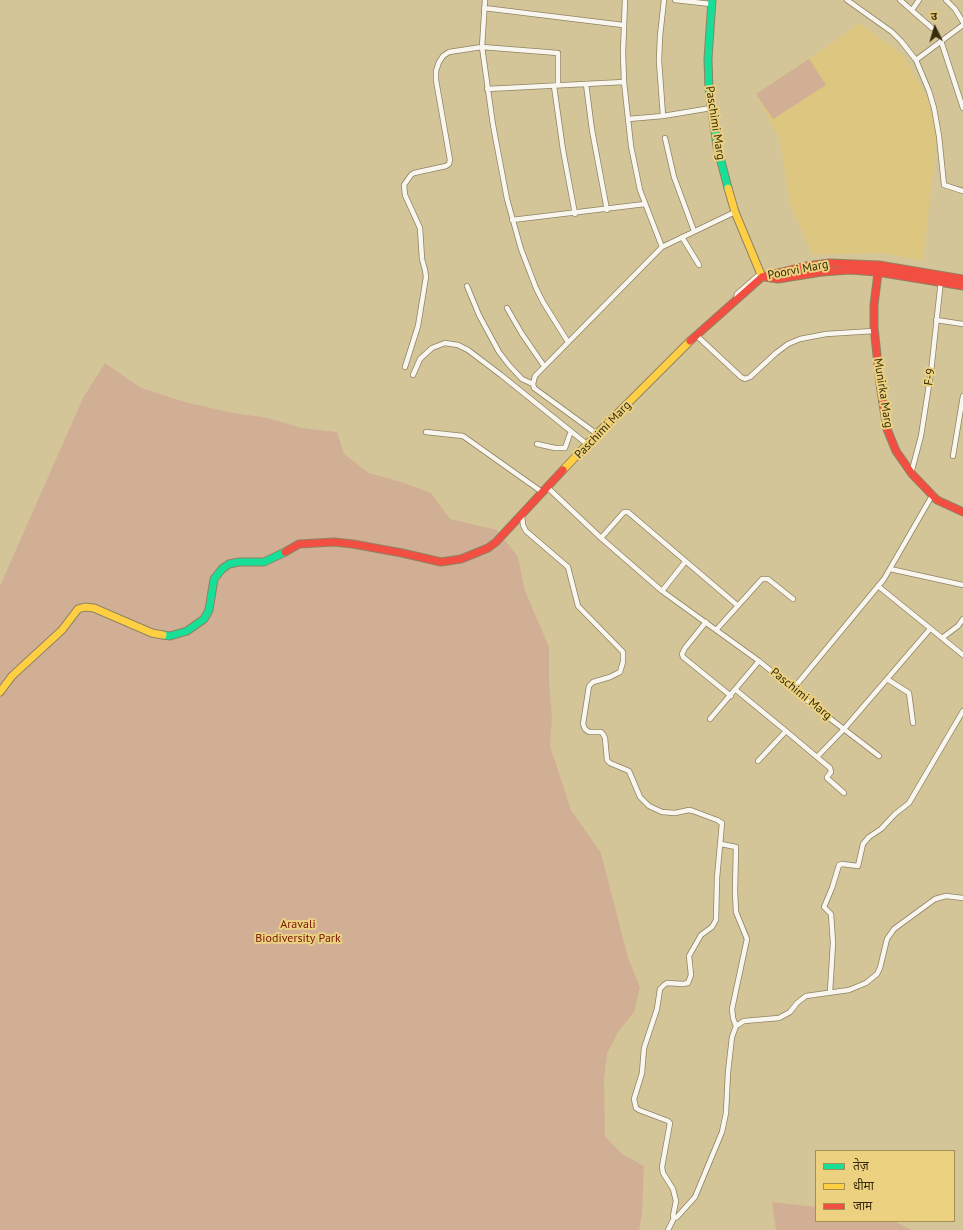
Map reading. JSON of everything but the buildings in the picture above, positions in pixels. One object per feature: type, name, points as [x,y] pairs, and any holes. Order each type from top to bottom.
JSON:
[{"type":"street","points":[[485,0],[482,47],[487,89],[512,220],[536,288],[568,342]]},
{"type":"street","points":[[626,0],[623,25],[624,82],[631,146],[637,176],[645,204],[662,247]]},
{"type":"street","points":[[663,116],[659,61],[664,0]]},
{"type":"street","points":[[675,0],[711,2]]},
{"type":"street","points":[[847,0],[892,32],[916,60],[929,91],[934,108],[941,150],[944,185],[963,191]]},
{"type":"street","points":[[900,0],[932,28]]},
{"type":"street","points":[[912,10],[919,0]]},
{"type":"street","points":[[946,0],[955,9],[963,22]]},
{"type":"street","name":"Paschimi Marg","points":[[711,2],[708,59],[711,108],[717,146],[735,212],[762,275],[740,298],[736,299],[696,336],[597,434],[545,490],[662,591],[759,661],[879,756]]},
{"type":"street","points":[[484,8],[623,25]]},
{"type":"street","points":[[916,60],[963,25]]},
{"type":"street","points":[[941,41],[963,108]]},
{"type":"street","points":[[405,367],[418,326],[426,277],[422,259],[420,228],[405,194],[404,185],[414,172],[444,167],[448,165],[449,162],[436,80],[436,71],[443,56],[449,52],[482,47],[558,53],[556,86],[563,150],[576,214]]},
{"type":"street","points":[[487,89],[624,82]]},
{"type":"street","points":[[586,84],[592,130],[607,210]]},
{"type":"street","points":[[628,119],[663,116],[711,108]]},
{"type":"street","points":[[665,138],[674,177],[694,231]]},
{"type":"street","points":[[512,220],[576,214],[645,204]]},
{"type":"street","points":[[532,384],[535,376],[544,366],[662,247],[735,212]]},
{"type":"street","points":[[682,237],[699,265]]},
{"type":"street","name":"Poorvi Marg","points":[[762,275],[819,264],[880,269],[941,280],[963,286]]},
{"type":"street","name":"Munirka Marg","points":[[880,269],[874,304],[874,332],[885,417],[892,442],[912,474],[947,505],[963,512]]},
{"type":"street","name":"Munirka Marg","points":[[880,269],[877,327],[889,420],[895,443],[912,470],[933,494],[963,507]]},
{"type":"street","name":"Poorvi Marg","points":[[941,280],[963,279]]},
{"type":"street","name":"F-9","points":[[912,470],[918,450],[926,405],[933,359],[941,280]]},
{"type":"street","points":[[467,286],[479,315],[499,352],[522,379],[532,384],[538,391],[597,434]]},
{"type":"street","points":[[507,308],[522,334],[544,366]]},
{"type":"street","points":[[936,320],[963,324]]},
{"type":"street","points":[[696,336],[745,379],[750,377],[788,344],[800,339],[826,334],[874,332]]},
{"type":"street","points":[[413,375],[420,359],[432,348],[444,343],[458,345],[468,350],[501,375],[588,445]]},
{"type":"street","points":[[953,456],[963,396]]},
{"type":"street","points":[[537,444],[555,448],[565,448],[571,431]]},
{"type":"street","points":[[0,692],[12,676],[62,630],[78,609],[85,607],[94,608],[152,633],[170,636],[177,635],[204,619],[209,610],[214,579],[222,568],[229,564],[239,562],[264,562],[299,544],[334,542],[402,553],[432,561],[450,562],[475,554],[488,548],[496,542],[545,490],[463,436],[426,432]]},
{"type":"street","points":[[793,689],[878,586],[890,569],[933,494]]},
{"type":"street","points":[[601,538],[624,512],[627,512],[737,605]]},
{"type":"street","points":[[522,514],[523,525],[526,532],[568,568],[578,606],[624,652],[620,672],[610,677],[593,682],[589,686],[583,724],[585,729],[589,732],[601,732],[603,734],[605,738],[606,760],[628,771],[640,797],[649,806],[662,812],[675,813],[688,810],[693,811],[721,821],[722,826],[717,878],[716,920],[712,926],[701,935],[689,956],[691,975],[688,983],[667,983],[660,989],[657,1009],[644,1048],[642,1073],[634,1099],[638,1110],[670,1123],[662,1167],[663,1173],[676,1197],[674,1218],[668,1230]]},
{"type":"street","points":[[662,591],[686,562]]},
{"type":"street","points":[[890,569],[963,585]]},
{"type":"street","points":[[717,630],[759,580],[764,578],[768,579],[793,599]]},
{"type":"street","points":[[878,586],[963,655]]},
{"type":"street","points":[[942,638],[958,626],[963,619]]},
{"type":"street","points":[[706,622],[685,648],[682,654],[683,657],[731,696]]},
{"type":"street","points":[[818,756],[844,729],[930,629]]},
{"type":"street","points":[[710,720],[759,661]]},
{"type":"street","points":[[887,679],[909,693],[913,722]]},
{"type":"street","points":[[736,690],[818,756],[830,769],[827,778],[844,793]]},
{"type":"street","points":[[830,992],[833,943],[831,914],[824,907],[839,865],[858,866],[863,844],[909,803],[963,711]]},
{"type":"street","points":[[758,761],[786,731]]},
{"type":"street","points":[[721,844],[736,847],[736,912],[748,939],[732,1014],[736,1026]]},
{"type":"street","points":[[674,1218],[695,1197],[707,1164],[722,1132],[726,1113],[728,1072],[732,1037],[736,1026],[744,1021],[779,1018],[790,1012],[797,1003],[806,996],[850,990],[870,981],[877,974],[880,968],[885,945],[890,934],[899,924],[930,901],[943,897],[963,898]]},
{"type":"shaded area","points":[[860,23],[905,57],[929,102],[937,136],[923,261],[883,253],[812,255],[790,203],[780,140],[756,94]]},
{"type":"green space","points":[[809,59],[826,85],[773,119],[756,94]]},
{"type":"green space","name":"Aravali Biodiversity Park","points":[[105,363],[141,388],[185,402],[233,413],[268,418],[302,428],[337,432],[344,454],[369,473],[404,483],[431,493],[450,519],[497,530],[518,557],[525,591],[549,647],[549,683],[552,718],[550,746],[571,810],[601,853],[628,958],[640,987],[634,1012],[618,1032],[607,1054],[604,1079],[605,1136],[622,1154],[644,1166],[642,1214],[639,1230],[0,1230],[0,586],[83,398]]},
{"type":"green space","points":[[772,1202],[815,1207],[815,1222],[896,1222],[911,1230],[776,1230]]},
{"type":"traffic: fast","points":[[712,0],[708,59],[709,89],[717,146],[728,188]]},
{"type":"traffic: fast","points":[[163,635],[170,636],[187,631],[204,619],[209,610],[214,579],[222,569],[229,564],[239,562],[264,562],[285,552]]},
{"type":"traffic: slow","points":[[728,188],[735,212],[762,277]]},
{"type":"traffic: slow","points":[[563,470],[690,341]]},
{"type":"traffic: slow","points":[[0,692],[12,676],[62,630],[78,609],[85,607],[94,608],[152,633],[163,635]]},
{"type":"traffic: jam","points":[[690,341],[762,277],[806,266],[830,263],[879,265],[963,279]]},
{"type":"traffic: jam","points":[[879,265],[874,305],[874,327],[880,384],[887,429],[896,451],[912,474],[937,500],[963,512]]},
{"type":"traffic: jam","points":[[765,277],[778,279],[822,272],[850,270],[877,272],[963,286]]},
{"type":"traffic: jam","points":[[285,552],[299,544],[334,542],[402,553],[441,562],[461,559],[488,548],[496,542],[563,470]]}]
